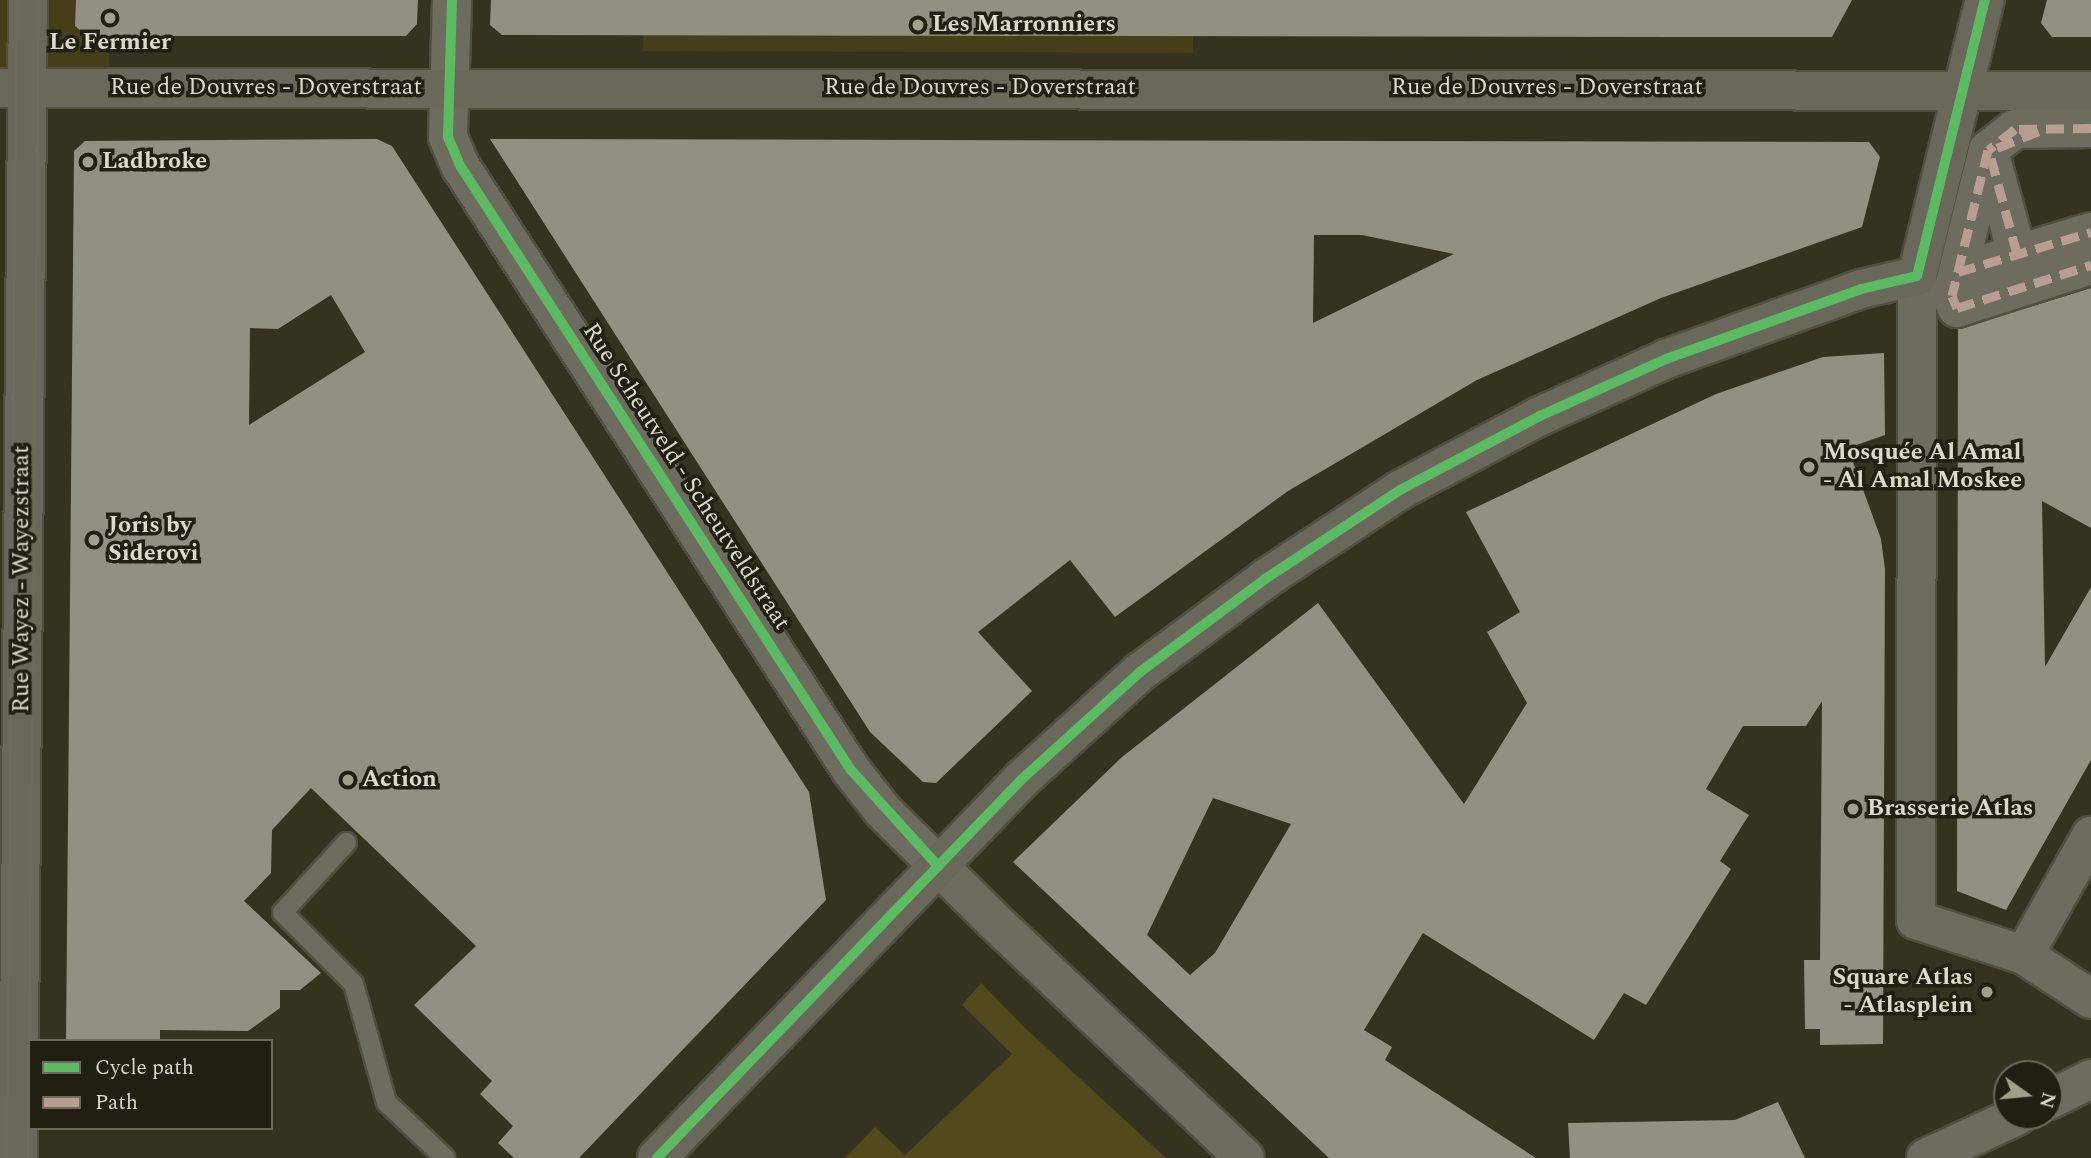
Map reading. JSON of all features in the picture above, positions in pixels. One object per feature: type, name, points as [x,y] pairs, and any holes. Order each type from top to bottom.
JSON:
[{"type":"street","name":"Rue Wayez - Wayezstraat","points":[[18,1158],[11,563],[13,89],[28,0]]},
{"type":"street","name":"Rue Scheutveld - Scheutveldstraat","points":[[452,0],[448,137],[461,167],[851,770],[938,866],[1245,1158]]},
{"type":"street","points":[[1984,0],[1917,275],[1916,920],[2024,955],[2091,999]]},
{"type":"street","name":"Rue de Douvres - Doverstraat","points":[[13,89],[450,87],[2091,91]]},
{"type":"street","points":[[2091,128],[2015,128],[1988,158],[1952,296],[1957,308],[2091,265]]},
{"type":"street","points":[[1988,158],[2017,254]]},
{"type":"street","points":[[1958,272],[2091,232]]},
{"type":"street","points":[[657,1158],[938,866],[1140,672],[1400,491],[1665,359],[1861,289],[1917,275]]},
{"type":"street","points":[[2024,955],[2091,836]]},
{"type":"street","points":[[2063,1093],[2091,1079]]},
{"type":"street","points":[[1926,1158],[1993,1127]]},
{"type":"lane","points":[[346,842],[282,912],[353,983],[386,1102],[446,1158]]},
{"type":"shaded area","points":[[0,0],[109,0],[109,71],[0,74]]},
{"type":"shaded area","name":"Les Marronniers","points":[[644,0],[1193,0],[1193,53],[643,51]]},
{"type":"shaded area","points":[[981,983],[1024,1027],[1166,1158],[845,1158],[875,1127],[905,1155],[1012,1054],[962,1005]]},
{"type":"building","points":[[76,0],[418,0],[417,24],[406,36],[87,36],[75,26]]},
{"type":"building","points":[[491,0],[1852,0],[1832,37],[1680,37],[502,35],[490,25]]},
{"type":"building","points":[[2047,0],[2091,0],[2091,37],[2052,37],[2041,23]]},
{"type":"building","points":[[377,139],[392,146],[809,792],[826,900],[579,1158],[514,1158],[498,1143],[513,1126],[480,1094],[492,1081],[414,1005],[476,946],[311,788],[272,830],[271,873],[244,901],[321,973],[300,990],[280,990],[280,1008],[248,1031],[160,1030],[160,1039],[66,1039],[74,151],[85,141]],"holes":[[[331,295],[365,352],[249,425],[250,328],[278,329]]]},
{"type":"building","points":[[490,139],[1869,142],[1880,157],[1862,227],[1661,298],[1477,380],[1288,491],[1115,617],[1070,560],[978,632],[1032,691],[936,783],[923,782],[870,732]],"holes":[[[1314,235],[1362,235],[1454,254],[1313,323]]]},
{"type":"building","points":[[2091,288],[2091,528],[2042,501],[2045,667],[2091,587],[2091,760],[2006,910],[1957,891],[1958,329]]},
{"type":"building","points":[[1884,353],[1885,435],[1848,448],[1881,539],[1885,569],[1883,1044],[1820,1045],[1820,1029],[1805,1029],[1804,960],[1820,960],[1822,701],[1806,726],[1743,726],[1706,789],[1749,815],[1720,861],[1731,869],[1646,1005],[1624,993],[1594,1040],[1423,933],[1364,1030],[1392,1047],[1385,1060],[1536,1158],[1329,1158],[1013,862],[1122,757],[1318,603],[1464,804],[1527,703],[1487,632],[1520,612],[1466,512],[1716,394],[1823,357]],"holes":[[[1213,798],[1291,824],[1215,953],[1190,975],[1147,935]]]},
{"type":"building","points":[[1778,1102],[1805,1158],[1570,1158],[1568,1123],[1735,1120]]},
{"type":"tram line","points":[[7,1158],[17,0]]},
{"type":"tram line","points":[[29,1039],[39,0]]},
{"type":"tram line","points":[[28,1130],[28,1158]]},
{"type":"marked path","points":[[2091,128],[2015,129],[1988,150],[1952,296],[1957,308],[2091,265]]},
{"type":"marked path","points":[[1997,148],[2039,131]]},
{"type":"marked path","points":[[1991,158],[2017,254]]},
{"type":"marked path","points":[[1958,272],[2091,232]]},
{"type":"cycle path","points":[[452,0],[448,137],[461,167],[851,770],[938,866]]},
{"type":"cycle path","points":[[657,1158],[1022,779],[1140,672],[1265,579],[1400,490],[1540,416],[1666,359],[1861,289],[1917,276],[1985,0]]},
{"type":"place","name":"Le Fermier","points":[[110,18]]},
{"type":"place","name":"Les Marronniers","points":[[918,25]]},
{"type":"place","name":"Ladbroke","points":[[88,162]]},
{"type":"place","name":"Mosquée Al Amal - Al Amal Moskee","points":[[1809,467]]},
{"type":"place","name":"Joris by Siderovi","points":[[94,540]]},
{"type":"place","name":"Action","points":[[348,780]]},
{"type":"place","name":"Brasserie Atlas","points":[[1853,809]]},
{"type":"place","name":"Square Atlas - Atlasplein","points":[[1987,992]]}]
